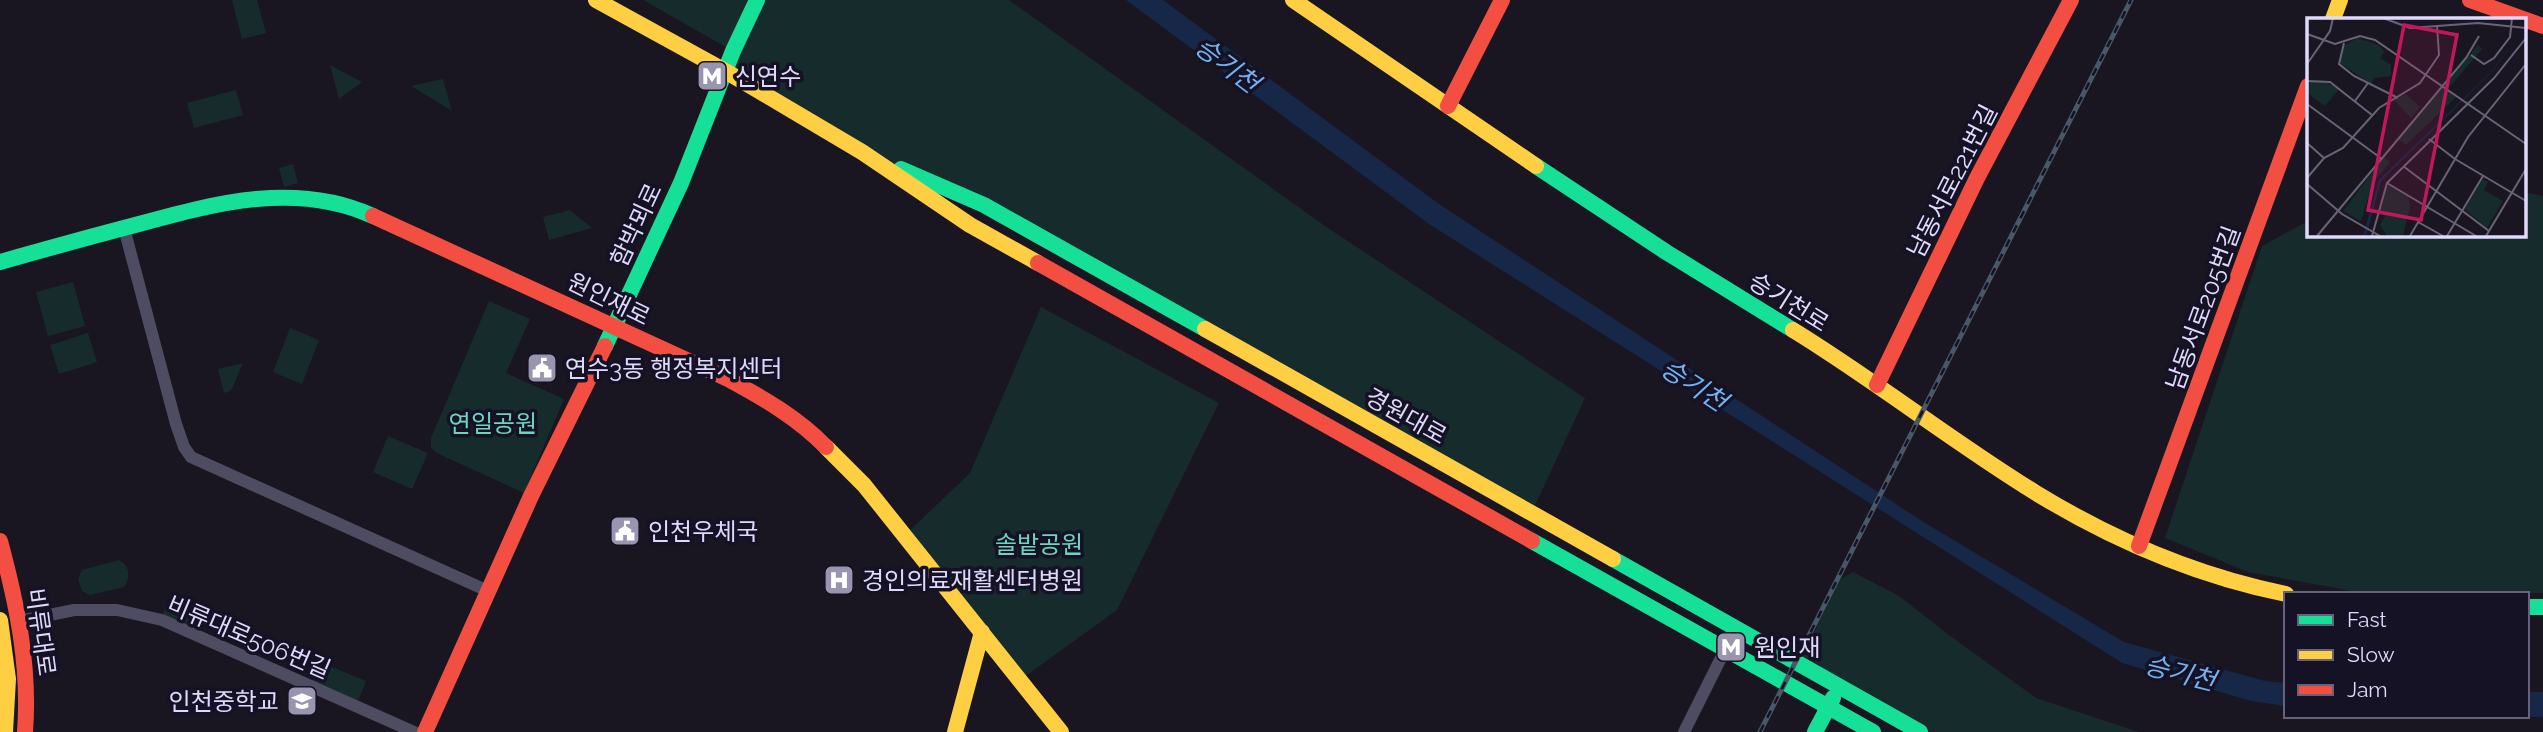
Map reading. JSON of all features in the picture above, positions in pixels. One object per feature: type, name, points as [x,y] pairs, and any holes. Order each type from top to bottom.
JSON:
[{"type":"main road","name":"경원대로","points":[[596,0],[727,72],[862,152],[970,225],[1873,732]]},
{"type":"main road","name":"함박뫼로","points":[[425,732],[531,496],[681,183],[727,72],[733,51],[757,0]]},
{"type":"main road","name":"승기천로","points":[[1293,0],[1667,253],[1877,384],[2007,475],[2139,546],[2198,570],[2284,593]]},
{"type":"main road","points":[[1448,106],[1502,0]]},
{"type":"main road","name":"남동서로221번길","points":[[1877,384],[1977,178],[2071,0]]},
{"type":"main road","points":[[2333,18],[2340,0]]},
{"type":"main road","points":[[2470,0],[2521,18]]},
{"type":"main road","points":[[2526,20],[2543,26]]},
{"type":"main road","name":"남동서로205번길","points":[[2139,546],[2307,89]]},
{"type":"main road","name":"경원대로","points":[[862,152],[984,205],[1920,732]]},
{"type":"main road","name":"원인재로","points":[[0,262],[200,208],[249,198],[311,198],[353,208],[615,325],[635,338],[728,379],[773,404],[816,436],[864,485],[1062,732]]},
{"type":"main road","name":"비류대로","points":[[0,541],[20,621],[26,685],[25,732]]},
{"type":"main road","name":"비류대로","points":[[0,621],[8,679],[5,732]]},
{"type":"main road","points":[[956,732],[982,632]]},
{"type":"main road","points":[[1815,732],[1840,686]]},
{"type":"street","points":[[124,228],[176,424],[184,447],[191,457],[488,591]]},
{"type":"street","name":"비류대로506번길","points":[[20,621],[74,610],[117,610],[162,620],[414,732]]},
{"type":"street","points":[[1684,732],[1725,650]]},
{"type":"green space","points":[[232,0],[257,0],[266,33],[242,39]]},
{"type":"green space","points":[[643,0],[746,0],[755,5],[733,51]]},
{"type":"green space","points":[[760,0],[1009,0],[1325,226],[1585,398],[1532,512],[984,205],[862,152],[727,72]]},
{"type":"green space","points":[[330,65],[362,82],[339,99]]},
{"type":"green space","points":[[443,79],[452,111],[411,86]]},
{"type":"green space","points":[[236,90],[243,115],[194,128],[187,103]]},
{"type":"green space","points":[[293,164],[298,183],[284,187],[279,168]]},
{"type":"green space","points":[[2526,192],[2543,196],[2543,593],[2358,592],[2248,572],[2165,538],[2262,246],[2307,222],[2307,236],[2526,236]]},
{"type":"green space","points":[[570,210],[592,228],[549,240],[543,217]]},
{"type":"green space","points":[[73,282],[85,326],[48,336],[36,292]]},
{"type":"green space","name":"연일공원","points":[[489,301],[530,319],[506,373],[564,399],[524,493],[431,448],[431,438]]},
{"type":"green space","name":"솔밭공원","points":[[1041,307],[1219,403],[1117,610],[1020,680],[905,535],[970,473]]},
{"type":"green space","points":[[290,328],[319,340],[302,384],[273,372]]},
{"type":"green space","points":[[88,333],[97,362],[59,374],[50,345]]},
{"type":"green space","points":[[243,363],[231,391],[224,393],[218,369]]},
{"type":"green space","points":[[388,436],[428,453],[412,489],[373,472]]},
{"type":"green space","points":[[119,560],[128,572],[124,587],[90,595],[82,591],[78,579],[82,570]]},
{"type":"green space","points":[[1853,572],[1899,596],[2036,698],[2139,732],[1932,732],[1802,658],[1839,580]]},
{"type":"green space","points":[[171,595],[209,612],[201,632],[162,615]]},
{"type":"green space","points":[[320,662],[366,681],[358,701],[312,681]]},
{"type":"water","name":"승기천","points":[[1126,0],[1163,0],[1439,204],[1922,521],[2124,642],[2265,681],[2284,683],[2284,706],[2251,701],[2122,663],[1429,224]]},
{"type":"water","points":[[2529,692],[2543,692],[2543,717],[2529,717]]},
{"type":"railway","points":[[1760,732],[2131,0]]},
{"type":"traffic: fast","points":[[605,346],[681,183],[733,51],[757,0]]},
{"type":"traffic: fast","points":[[1536,166],[1666,252],[1793,330]]},
{"type":"traffic: fast","points":[[901,169],[984,205],[1205,329]]},
{"type":"traffic: fast","points":[[0,262],[197,209],[256,199],[315,200],[344,205],[373,216]]},
{"type":"traffic: fast","points":[[1532,541],[1873,732]]},
{"type":"traffic: fast","points":[[1613,559],[1920,732]]},
{"type":"traffic: fast","points":[[2529,607],[2543,607]]},
{"type":"traffic: fast","points":[[1815,732],[1833,698]]},
{"type":"traffic: slow","points":[[596,0],[727,72],[862,152],[970,225],[1038,263]]},
{"type":"traffic: slow","points":[[1293,0],[1536,166]]},
{"type":"traffic: slow","points":[[2333,18],[2340,0]]},
{"type":"traffic: slow","points":[[1205,329],[1613,559]]},
{"type":"traffic: slow","points":[[1793,330],[2005,473],[2065,510],[2125,541],[2188,567],[2284,594]]},
{"type":"traffic: slow","points":[[826,447],[864,485],[1061,732]]},
{"type":"traffic: slow","points":[[0,620],[8,679],[5,732]]},
{"type":"traffic: slow","points":[[955,732],[982,632]]},
{"type":"traffic: jam","points":[[1448,106],[1502,0]]},
{"type":"traffic: jam","points":[[1877,385],[1977,178],[2071,0]]},
{"type":"traffic: jam","points":[[2470,0],[2521,18]]},
{"type":"traffic: jam","points":[[2526,20],[2543,26]]},
{"type":"traffic: jam","points":[[2139,546],[2307,89]]},
{"type":"traffic: jam","points":[[373,216],[728,379],[792,418],[826,447]]},
{"type":"traffic: jam","points":[[1038,263],[1532,541]]},
{"type":"traffic: jam","points":[[425,732],[531,496],[605,346]]},
{"type":"traffic: jam","points":[[0,541],[21,635],[26,683],[25,732]]},
{"type":"place","name":"신연수","points":[[712,76]]},
{"type":"place","name":"연수3동 행정복지센터","points":[[542,368]]},
{"type":"place","name":"인천우체국","points":[[625,531]]},
{"type":"place","name":"경인의료재활센터병원","points":[[839,580]]},
{"type":"place","name":"원인재","points":[[1731,647]]},
{"type":"place","name":"인천중학교","points":[[302,701]]}]
